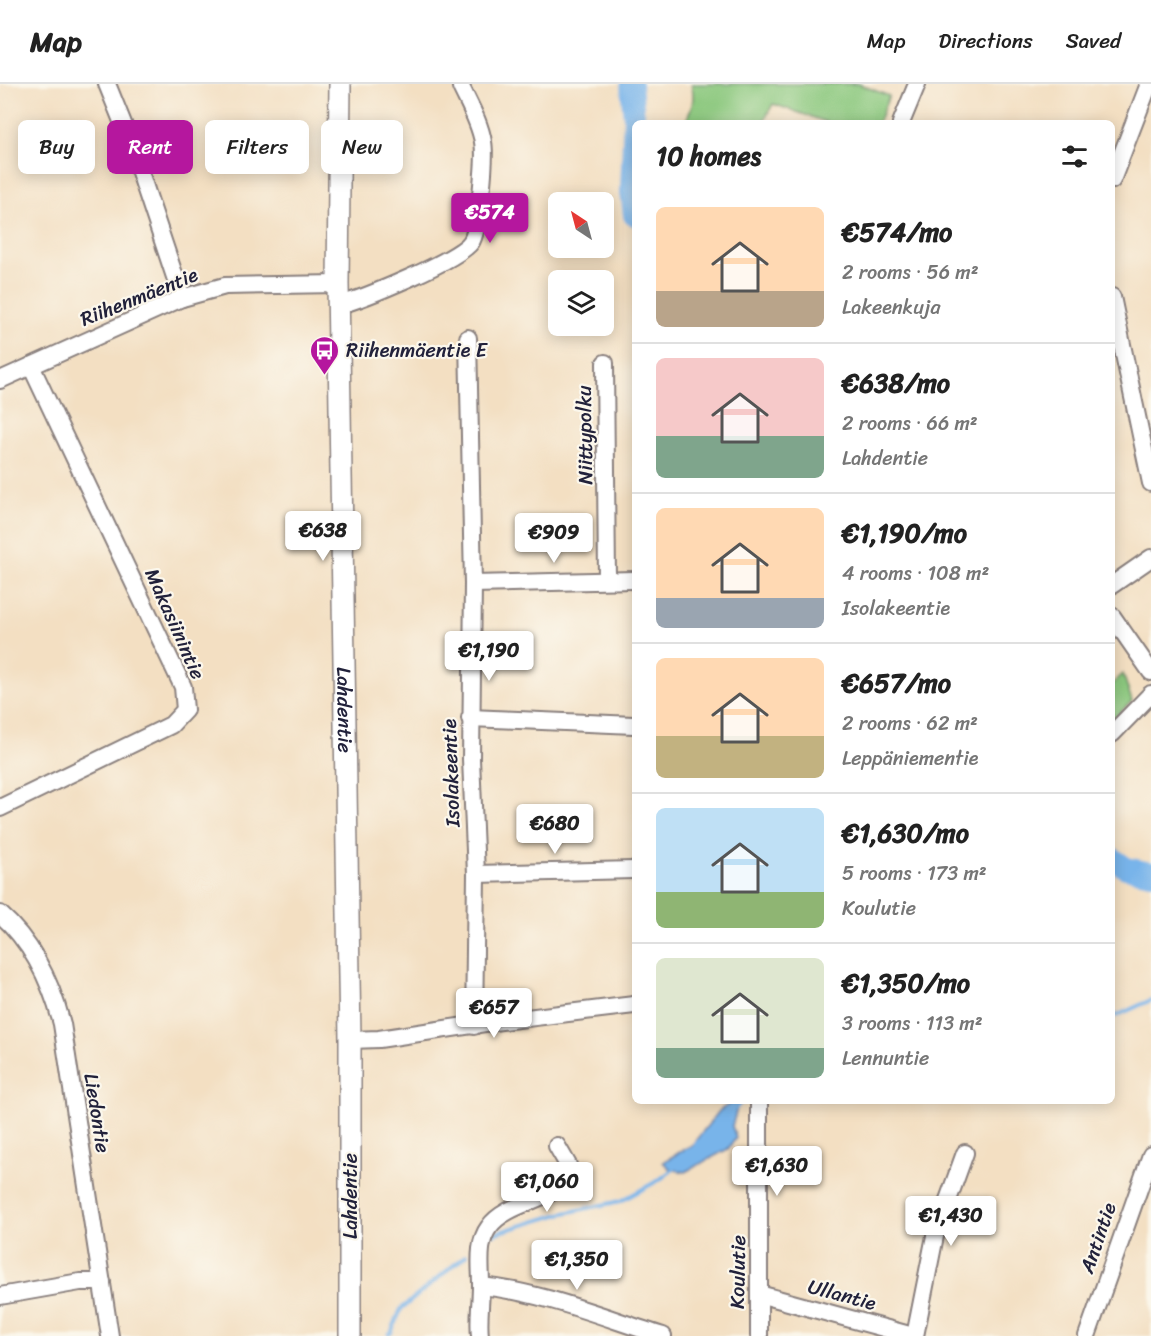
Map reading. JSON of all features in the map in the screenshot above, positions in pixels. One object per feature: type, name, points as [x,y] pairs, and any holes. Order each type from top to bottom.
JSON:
[{"type":"main road","name":"Lahdentie","points":[[340,84],[338,284],[350,1040],[350,1336]]},
{"type":"street","points":[[107,84],[128,136],[182,298]]},
{"type":"street","points":[[901,120],[917,84]]},
{"type":"street","points":[[1115,170],[1149,84]]},
{"type":"street","points":[[339,305],[357,301],[455,256],[473,240],[479,212],[484,143],[461,87]]},
{"type":"street","name":"Riihenmäentie","points":[[0,380],[182,298],[225,286],[338,284]]},
{"type":"street","points":[[1115,311],[1151,483]]},
{"type":"street","name":"Isolakeentie","points":[[468,338],[473,584],[470,718],[476,874],[474,1026]]},
{"type":"street","name":"Niittypolku","points":[[605,363],[608,580]]},
{"type":"street","name":"Makasiinintie","points":[[0,808],[171,725],[185,711],[183,687],[31,366]]},
{"type":"street","points":[[1115,583],[1151,558]]},
{"type":"street","points":[[473,584],[632,580]]},
{"type":"street","points":[[1115,620],[1151,672]]},
{"type":"street","points":[[1115,731],[1151,694]]},
{"type":"street","points":[[470,718],[632,725]]},
{"type":"street","points":[[476,874],[632,870]]},
{"type":"street","name":"Liedontie","points":[[0,914],[15,927],[29,946],[55,996],[62,1024],[110,1336]]},
{"type":"street","points":[[350,1040],[379,1039],[632,1005]]},
{"type":"street","name":"Koulutie","points":[[759,1104],[759,1336]]},
{"type":"street","points":[[480,1336],[478,1316],[481,1250],[489,1226],[509,1209],[555,1191],[565,1180],[568,1165],[557,1146]]},
{"type":"street","points":[[914,1336],[935,1236],[965,1153]]},
{"type":"street","name":"Antintie","points":[[1087,1336],[1151,1155]]},
{"type":"street","points":[[0,1296],[80,1282],[102,1282]]},
{"type":"street","points":[[481,1286],[507,1288],[540,1297],[663,1336]]},
{"type":"street","name":"Ullantie","points":[[759,1294],[914,1336]]},
{"type":"green space","points":[[691,84],[859,84],[889,96],[879,120],[820,120],[773,104],[765,120],[686,120],[693,99]]},
{"type":"green space","points":[[1123,674],[1132,701],[1115,717],[1115,681]]},
{"type":"water","points":[[730,1104],[738,1105],[732,1126],[736,1138],[728,1149],[685,1172],[670,1169],[663,1162],[692,1145],[720,1110]]},
{"type":"waterway","points":[[631,84],[634,120]]},
{"type":"waterway","points":[[632,167],[632,200]]},
{"type":"waterway","points":[[1115,860],[1126,868],[1151,873]]},
{"type":"waterway","points":[[1115,1016],[1151,1000]]},
{"type":"waterway","points":[[735,1109],[739,1104]]},
{"type":"waterway","points":[[493,1234],[560,1214],[621,1201],[659,1180],[676,1167]]},
{"type":"waterway","points":[[389,1334],[401,1309],[466,1255]]},
{"type":"place","name":"Riihenmäentie E","points":[[325,376]]}]
